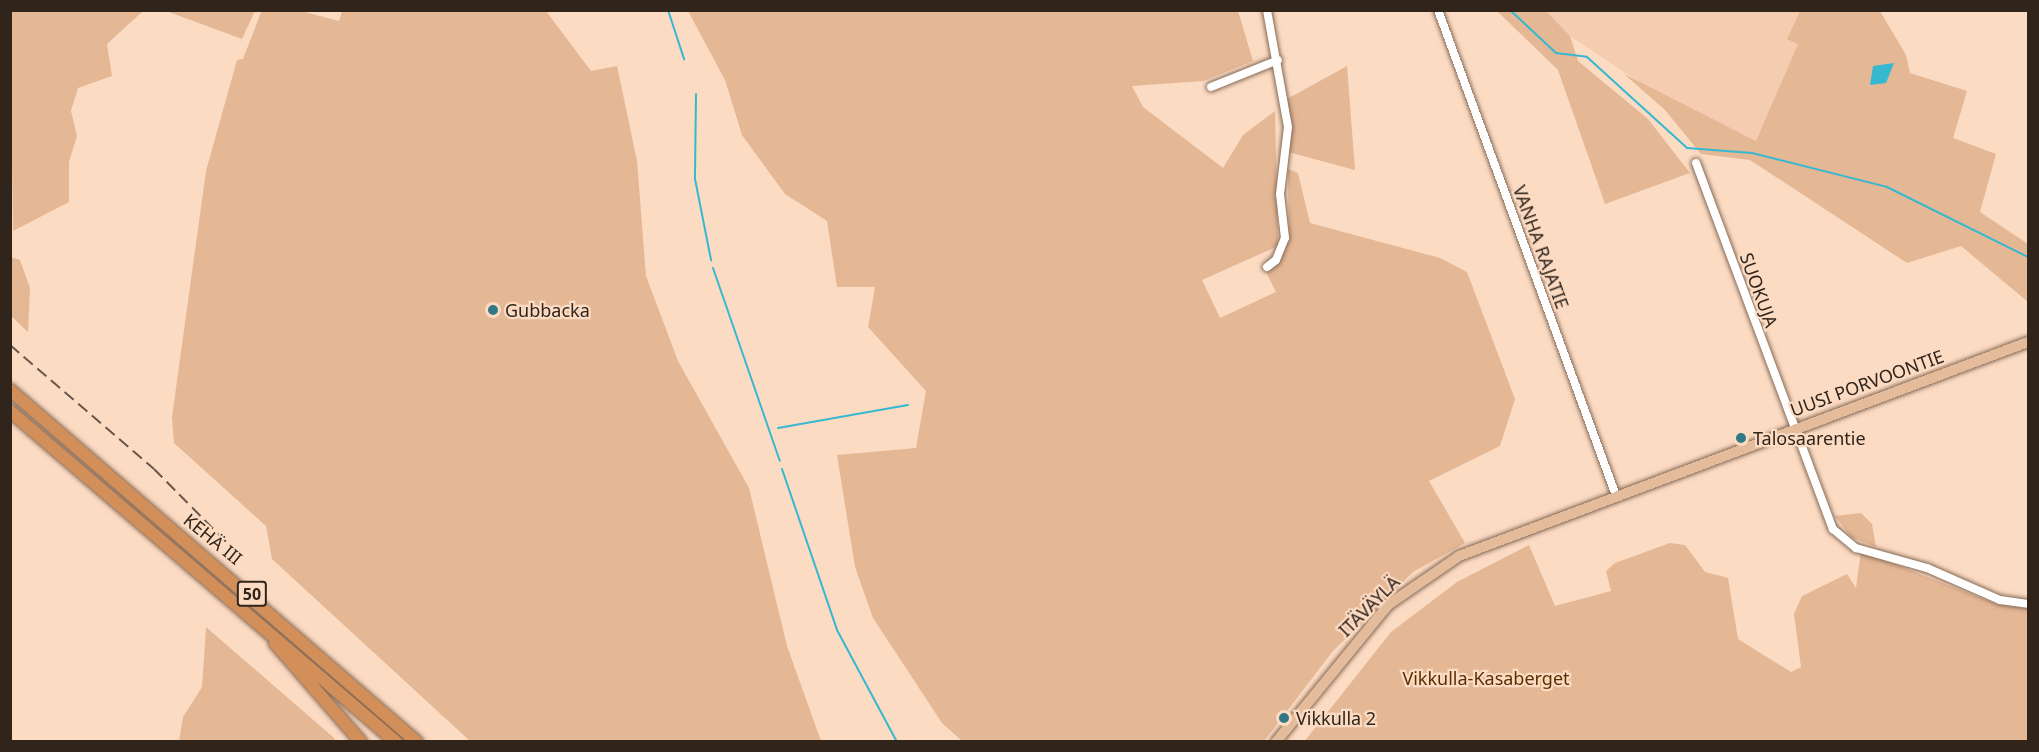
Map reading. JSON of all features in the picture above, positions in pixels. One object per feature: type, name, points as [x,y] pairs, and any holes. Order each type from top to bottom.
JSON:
[{"type":"highway","name":"KEHÄ III","points":[[10,390],[417,741]]},
{"type":"highway","name":"KEHÄ III","points":[[10,411],[222,589]]},
{"type":"highway","points":[[222,589],[234,608],[312,681],[361,741]]},
{"type":"highway","points":[[222,589],[396,741]]},
{"type":"main road","name":"UUSI PORVOONTIE","points":[[1515,531],[2028,342]]},
{"type":"main road","name":"ITÄVÄYLÄ","points":[[1276,741],[1388,605],[1444,564],[1515,531]]},
{"type":"street","points":[[1267,10],[1278,60],[1288,127],[1280,194],[1285,238],[1276,260],[1267,267]]},
{"type":"street","name":"VANHA RAJATIE","points":[[1438,10],[1615,493]]},
{"type":"street","points":[[1211,87],[1278,60]]},
{"type":"street","name":"SUOKUJA","points":[[1696,163],[1795,428]]},
{"type":"street","points":[[1795,428],[1828,521],[1846,543],[1927,568],[2000,600],[2028,604]]},
{"type":"shaded area","points":[[1546,11],[1800,11],[1798,44],[1757,141],[1660,96],[1570,36]]},
{"type":"green space","points":[[262,10],[301,11],[339,21],[342,11],[546,11],[591,71],[617,66],[637,161],[646,276],[678,361],[749,488],[787,646],[821,741],[470,741],[272,559],[266,526],[174,443],[172,417],[206,171],[237,60],[243,59]]},
{"type":"green space","points":[[10,11],[143,11],[107,44],[112,76],[78,88],[71,111],[77,136],[69,162],[69,202],[13,231]]},
{"type":"green space","points":[[166,11],[255,11],[242,39]]},
{"type":"green space","points":[[688,11],[1238,11],[1253,61],[1203,81],[1132,86],[1143,107],[1223,168],[1243,135],[1275,111],[1278,246],[1202,280],[1220,318],[1276,292],[1266,272],[1278,263],[1289,238],[1288,169],[1298,173],[1310,223],[1440,258],[1467,272],[1515,399],[1500,446],[1429,481],[1465,543],[1413,572],[1333,651],[1264,741],[962,741],[942,723],[873,618],[855,567],[837,455],[916,448],[926,391],[868,327],[875,287],[837,287],[827,221],[785,194],[742,135],[725,80]]},
{"type":"green space","points":[[1497,11],[1546,11],[1570,36],[1578,61],[1648,119],[1690,173],[1605,204],[1558,70]]},
{"type":"green space","points":[[1800,11],[1880,11],[1906,55],[1910,73],[1967,91],[1953,138],[1996,154],[1980,212],[2028,244],[2028,302],[1961,246],[1907,263],[1750,160],[1701,154],[1665,110],[1624,74],[1756,141],[1798,44],[1787,39]]},
{"type":"green space","points":[[1347,66],[1355,170],[1288,152],[1287,99]]},
{"type":"green space","points":[[10,257],[20,260],[30,288],[28,332],[11,316]]},
{"type":"green space","points":[[1861,513],[1872,524],[1876,547],[1851,537],[1835,516]]},
{"type":"green space","name":"Vikkulla-Kasaberget","points":[[1670,543],[1685,545],[1705,572],[1728,578],[1738,639],[1791,672],[1801,667],[1794,614],[1802,596],[1847,574],[1856,588],[1861,551],[1996,604],[2028,608],[2028,741],[1304,742],[1391,632],[1457,582],[1529,545],[1555,606],[1611,591],[1606,571],[1615,563]]},
{"type":"green space","points":[[206,627],[336,741],[179,741],[183,717],[202,687]]},
{"type":"water","points":[[1894,63],[1886,83],[1870,85],[1873,66]]},
{"type":"waterway","points":[[668,10],[684,59]]},
{"type":"waterway","points":[[1510,10],[1556,53],[1587,57],[1687,148],[1752,153],[1887,187],[2028,257]]},
{"type":"waterway","points":[[696,94],[695,179],[711,260]]},
{"type":"waterway","points":[[713,268],[780,461]]},
{"type":"waterway","points":[[778,428],[908,405]]},
{"type":"waterway","points":[[782,469],[837,630],[897,742]]},
{"type":"railway","points":[[10,345],[154,469],[242,558]]},
{"type":"place","name":"Gubbacka","points":[[493,310]]},
{"type":"place","name":"Talosaarentie","points":[[1741,438]]},
{"type":"place","name":"Vikkulla 2","points":[[1284,718]]}]
